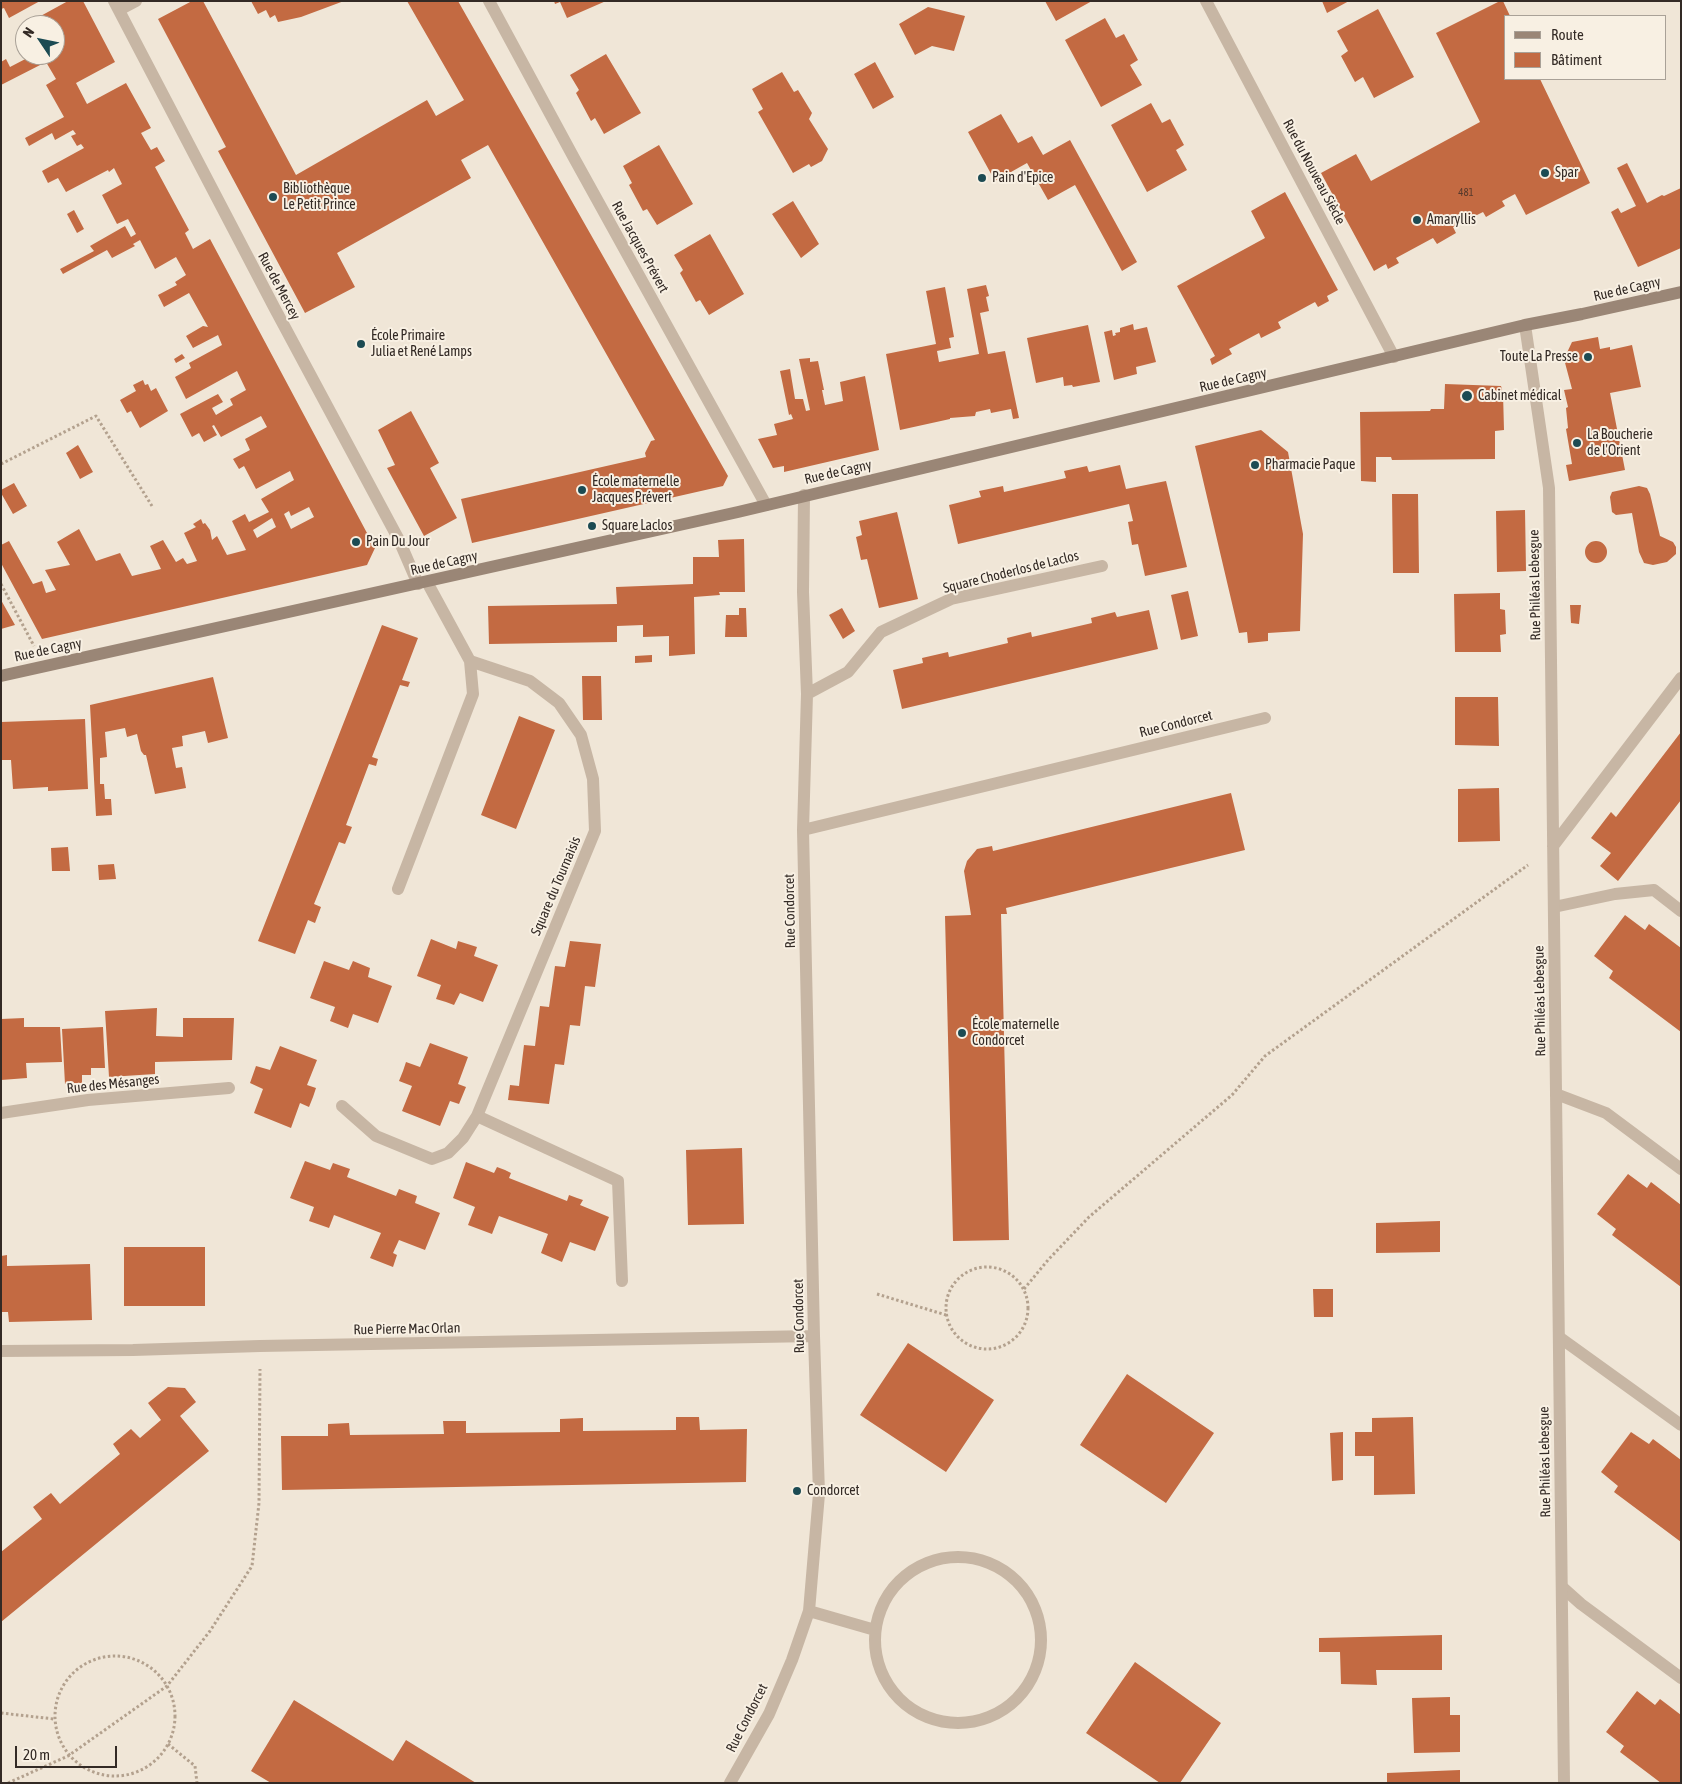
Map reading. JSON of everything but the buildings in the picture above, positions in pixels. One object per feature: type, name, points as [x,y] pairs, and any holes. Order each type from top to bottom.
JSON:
[{"type":"main road","name":"Rue de Cagny","points":[[1,676],[766,505],[1525,325],[1681,292]]},
{"type":"street","points":[[116,6],[136,1]]},
{"type":"street","name":"Rue Jacques Prévert","points":[[489,1],[766,505]]},
{"type":"street","name":"Rue du Nouveau Siècle","points":[[1206,1],[1394,357]]},
{"type":"street","name":"Rue de Mercey","points":[[116,6],[274,307],[423,583]]},
{"type":"street","name":"Rue Philéas Lebesgue","points":[[1525,325],[1549,488],[1564,1783]]},
{"type":"street","name":"Rue Condorcet","points":[[730,1783],[769,1714],[792,1660],[809,1611],[820,1494],[814,1336],[804,830],[807,694],[803,592],[804,496]]},
{"type":"street","name":"Square Choderlos de Laclos","points":[[807,694],[848,672],[881,632],[951,599],[1102,566]]},
{"type":"street","points":[[398,889],[473,694],[470,660],[423,583]]},
{"type":"street","name":"Square du Tournaisis","points":[[342,1106],[376,1136],[432,1159],[448,1153],[463,1138],[477,1116],[595,831],[593,780],[581,735],[559,703],[530,681],[470,660]]},
{"type":"street","points":[[1553,846],[1681,678]]},
{"type":"street","name":"Rue Condorcet","points":[[804,830],[1265,718]]},
{"type":"street","points":[[1554,908],[1615,894],[1654,890],[1681,911]]},
{"type":"street","name":"Rue des Mésanges","points":[[1,1113],[88,1100],[229,1088]]},
{"type":"street","points":[[1556,1094],[1606,1113],[1681,1170]]},
{"type":"street","points":[[477,1116],[618,1181],[622,1281]]},
{"type":"street","name":"Rue Pierre Mac Orlan","points":[[1,1351],[814,1336]]},
{"type":"street","points":[[1559,1337],[1681,1425]]},
{"type":"street","points":[[963,1557],[984,1561],[1003,1569],[1019,1583],[1031,1600],[1039,1619],[1041,1640],[1038,1664],[1027,1687],[1010,1705],[990,1718],[965,1723],[941,1722],[918,1714],[898,1698],[883,1678],[876,1655],[875,1630],[880,1610],[890,1591],[904,1576],[922,1565],[942,1558],[963,1557]]},
{"type":"street","points":[[1562,1587],[1580,1604],[1681,1678]]},
{"type":"street","points":[[809,1611],[875,1630]]},
{"type":"path","points":[[1,464],[96,416],[152,506]]},
{"type":"path","points":[[1,584],[45,667]]},
{"type":"path","points":[[1024,1289],[1048,1260],[1089,1217],[1232,1095],[1264,1056],[1553,846]]},
{"type":"path","points":[[981,1267],[994,1267],[1006,1271],[1024,1289],[1028,1303],[1027,1317],[1021,1330],[1012,1340],[999,1347],[985,1349],[972,1346],[960,1339],[950,1328],[946,1315],[946,1301],[950,1289],[968,1271],[981,1267]]},
{"type":"path","points":[[877,1294],[946,1315]]},
{"type":"path","points":[[8,1783],[68,1756],[168,1686],[210,1631],[252,1566],[259,1503],[260,1346]]},
{"type":"path","points":[[118,1655],[137,1659],[155,1670],[168,1686],[174,1705],[175,1725],[168,1744],[156,1760],[140,1772],[121,1777],[102,1775],[83,1768],[68,1756],[58,1739],[54,1719],[56,1699],[65,1681],[79,1666],[97,1658],[118,1655]]},
{"type":"path","points":[[1,1713],[54,1719]]},
{"type":"path","points":[[168,1744],[195,1766],[197,1783]]},
{"type":"place","name":"Spar","points":[[1545,173]]},
{"type":"place","name":"Pain d'Epice","points":[[982,178]]},
{"type":"place","name":"Bibliothèque Le Petit Prince","points":[[273,197]]},
{"type":"place","name":"Amaryllis","points":[[1417,220]]},
{"type":"place","name":"École Primaire Julia et René Lamps","points":[[361,344]]},
{"type":"place","name":"Toute La Presse","points":[[1588,357]]},
{"type":"place","name":"Cabinet médical","points":[[1467,396]]},
{"type":"place","name":"La Boucherie de l'Orient","points":[[1577,443]]},
{"type":"place","name":"Pharmacie Paque","points":[[1255,465]]},
{"type":"place","name":"École maternelle Jacques Prévert","points":[[582,490]]},
{"type":"place","name":"Square Laclos","points":[[592,526]]},
{"type":"place","name":"Pain Du Jour","points":[[356,542]]},
{"type":"place","name":"École maternelle Condorcet","points":[[962,1033]]},
{"type":"place","name":"Condorcet","points":[[797,1491]]}]
